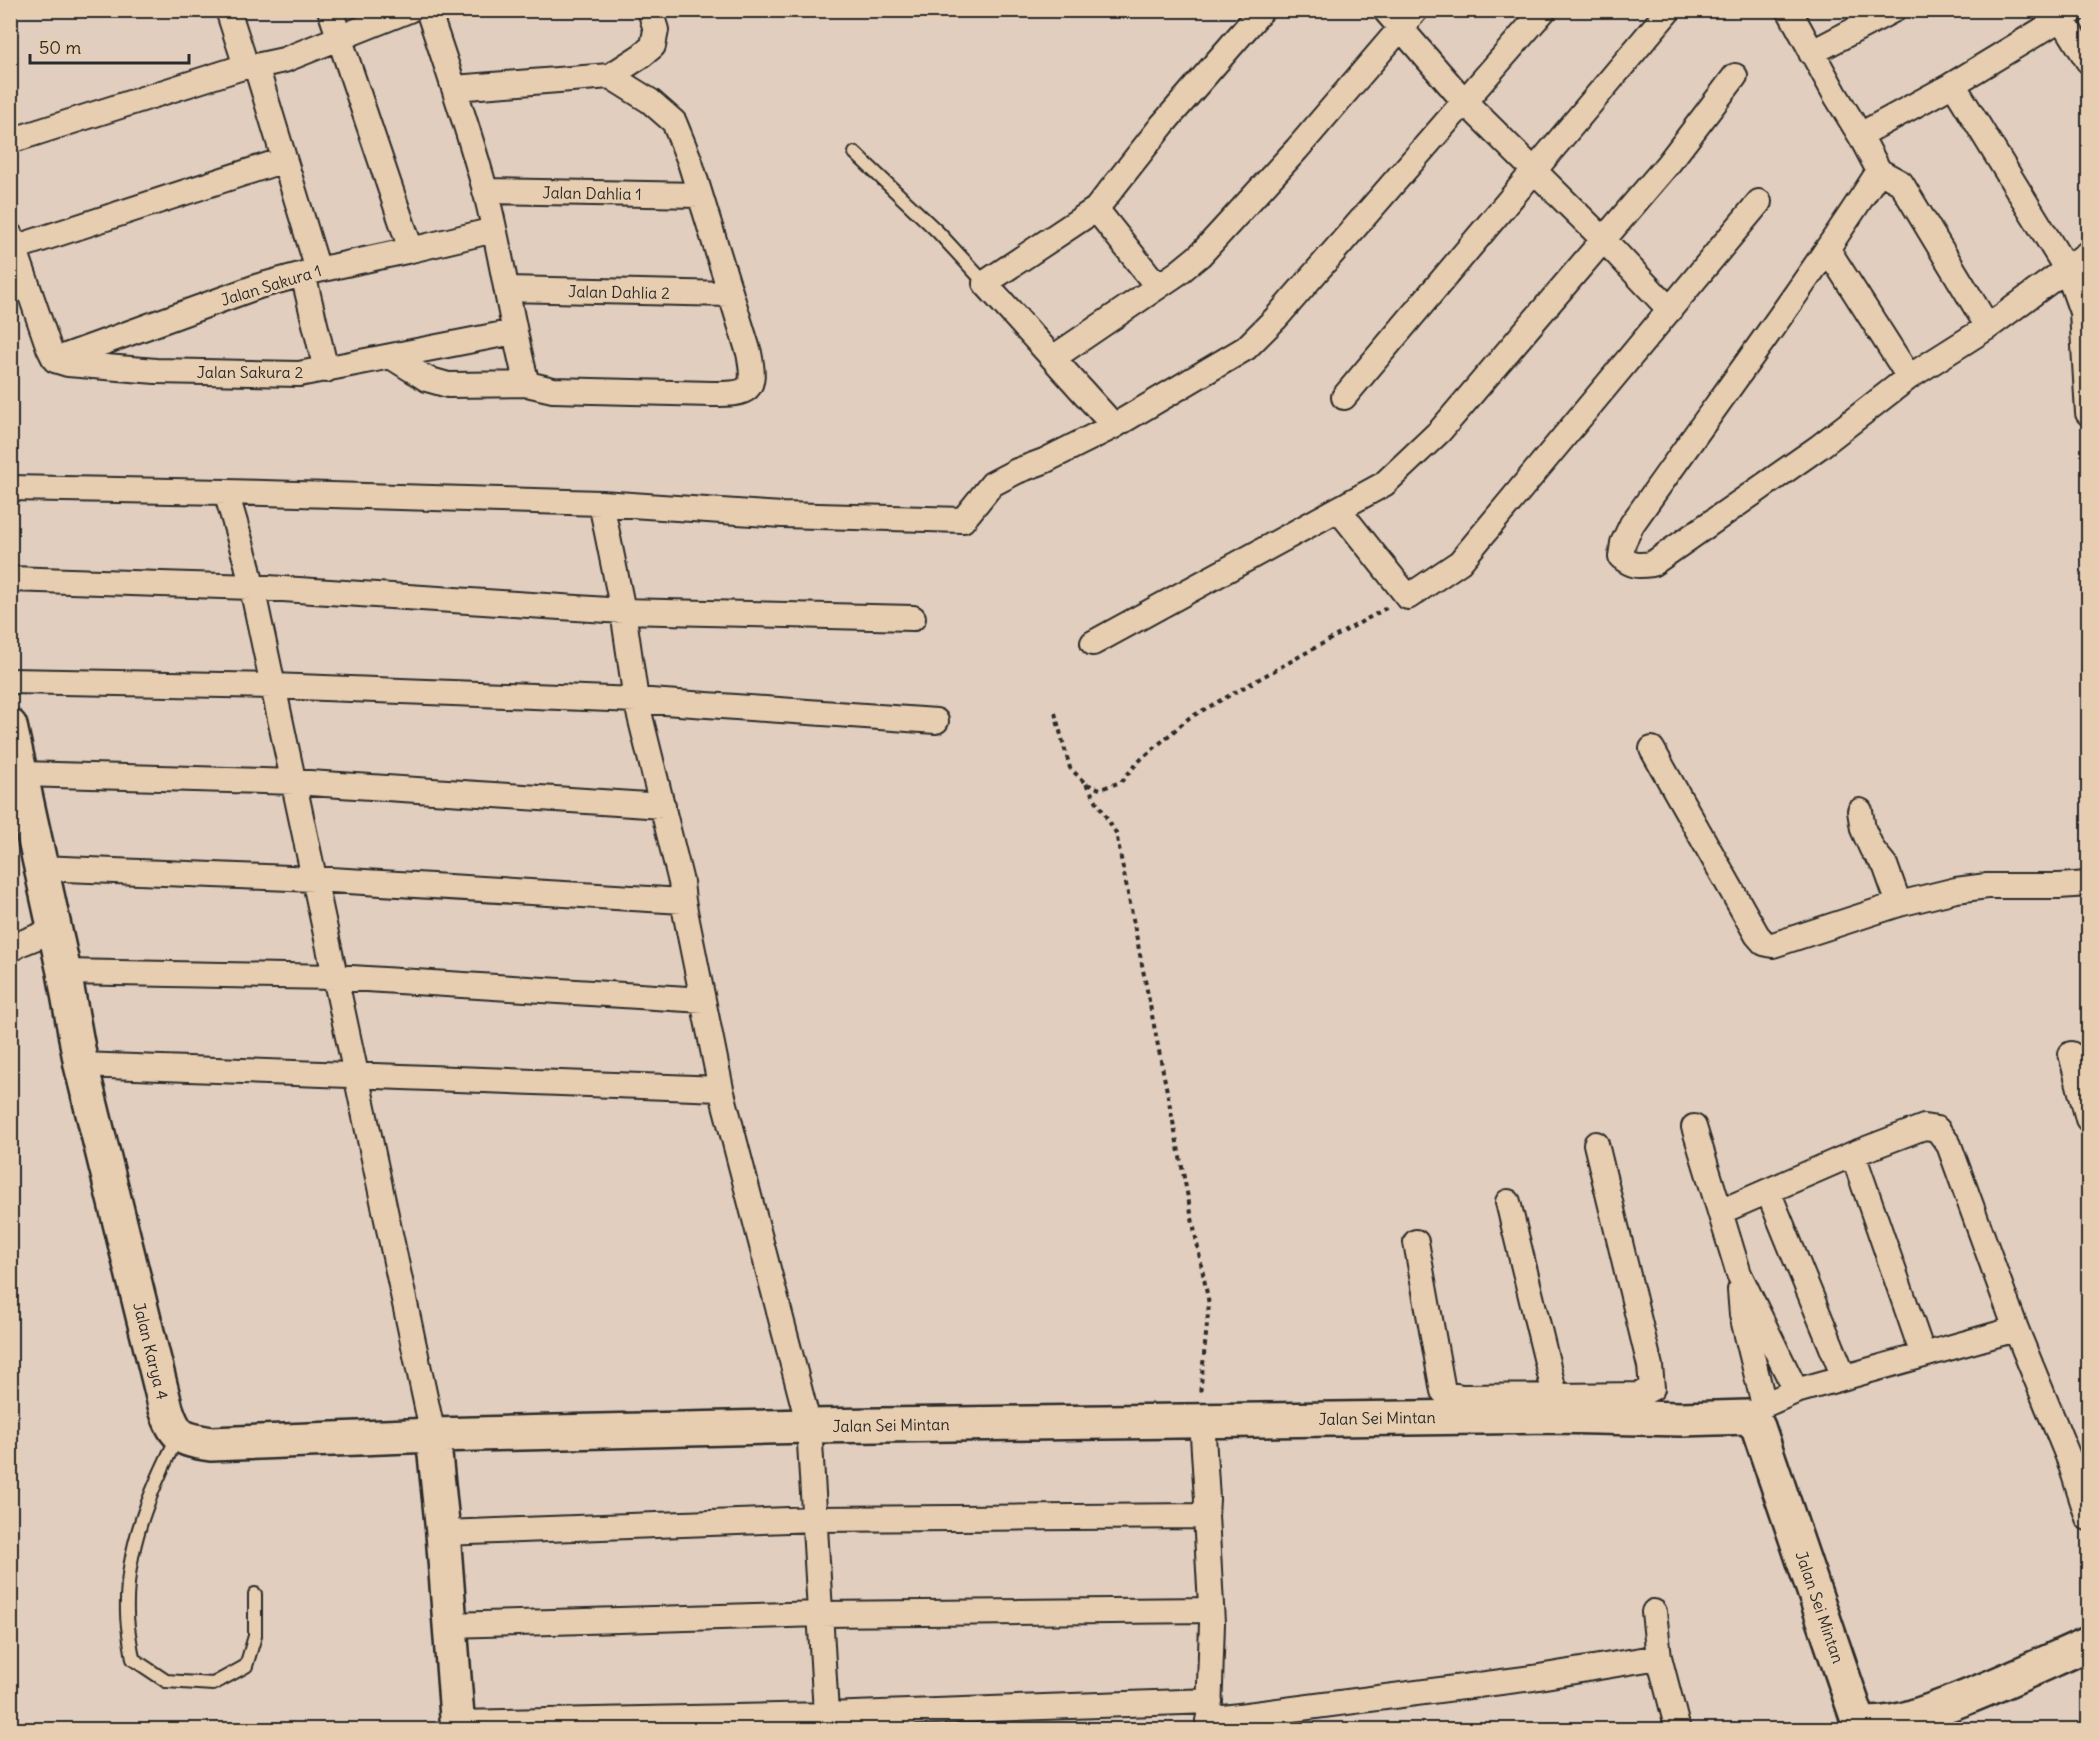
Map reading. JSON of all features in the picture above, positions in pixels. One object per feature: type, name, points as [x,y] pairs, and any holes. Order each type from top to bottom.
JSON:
[{"type":"street","points":[[228,10],[251,66],[284,160],[311,272],[326,370]]},
{"type":"street","points":[[330,10],[411,250]]},
{"type":"street","points":[[10,141],[251,66],[284,60],[409,10]]},
{"type":"street","points":[[428,10],[485,191],[527,384]]},
{"type":"street","points":[[454,88],[610,76],[653,46],[656,30],[650,10]]},
{"type":"street","points":[[1114,426],[985,283],[1096,209],[1162,124],[1263,10]]},
{"type":"street","points":[[1385,10],[1408,20],[1464,101],[1604,240],[1670,310]]},
{"type":"street","points":[[10,488],[601,502],[782,515],[963,520],[992,484],[1114,426],[1246,348],[1276,318],[1544,10]]},
{"type":"street","points":[[1344,397],[1669,10]]},
{"type":"street","points":[[1789,10],[1879,171],[1902,183],[1988,327]]},
{"type":"street","points":[[1811,53],[1893,10]]},
{"type":"street","points":[[1860,135],[1953,84],[2069,15],[2088,61]]},
{"type":"street","points":[[1053,358],[1178,273],[1200,255],[1297,149],[1408,20]]},
{"type":"street","points":[[392,357],[427,379],[448,385],[527,384],[553,390],[732,394],[747,389],[753,382],[753,372],[730,294],[688,159],[674,122],[650,100],[610,76]]},
{"type":"street","points":[[1093,642],[1384,484],[1440,431],[1668,164],[1735,76]]},
{"type":"street","points":[[1953,84],[2067,270],[2082,312],[2088,413]]},
{"type":"street","points":[[55,360],[12,241],[284,160]]},
{"type":"street","points":[[1879,171],[1828,250],[1717,402],[1632,524],[1623,543],[1621,557],[1629,565],[1652,564],[1819,447],[1909,377],[1988,327],[2088,253]]},
{"type":"street","name":"Jalan Dahlia 1","points":[[485,191],[699,195]]},
{"type":"street","points":[[1338,509],[1408,597],[1460,562],[1759,202]]},
{"type":"street","points":[[1096,209],[1145,271],[1155,280],[1164,282]]},
{"type":"street","name":"Jalan Sakura 1","points":[[55,360],[259,286],[494,230]]},
{"type":"street","points":[[1828,250],[1909,377]]},
{"type":"street","name":"Jalan Dahlia 2","points":[[507,289],[730,294]]},
{"type":"street","name":"Jalan Sakura 2","points":[[55,360],[68,364],[156,371],[299,374],[514,332]]},
{"type":"street","points":[[226,492],[247,564],[433,1435],[443,1533],[457,1726],[1206,1717],[1533,1678],[1659,1657]]},
{"type":"street","points":[[601,502],[623,611],[636,700],[681,882],[682,901],[721,1089],[809,1426],[827,1722]]},
{"type":"street","points":[[10,579],[252,587],[623,611],[913,618]]},
{"type":"street","points":[[10,681],[273,686],[636,700],[936,722]]},
{"type":"street","name":"Jalan Karya 4","points":[[10,726],[64,972],[81,1065],[166,1409],[172,1427],[178,1435]]},
{"type":"street","points":[[1652,749],[1757,935],[1764,943],[1773,945],[1899,904],[1956,890],[1987,886],[2088,884]]},
{"type":"street","points":[[22,774],[294,782],[663,806]]},
{"type":"street","points":[[1860,811],[1863,829],[1872,849],[1885,865],[1899,904]]},
{"type":"street","points":[[40,868],[314,879],[682,901]]},
{"type":"street","points":[[10,950],[54,930]]},
{"type":"street","points":[[64,972],[335,976],[703,1000]]},
{"type":"street","points":[[2072,1054],[2088,1119]]},
{"type":"street","points":[[81,1065],[721,1089]]},
{"type":"street","points":[[1694,1127],[1739,1274],[1796,1391]]},
{"type":"street","points":[[1720,1212],[1853,1154],[1924,1127],[1937,1129],[1949,1145],[2016,1329],[2069,1459],[2088,1518]]},
{"type":"street","points":[[1416,1242],[1443,1390],[1446,1394],[1555,1406],[1638,1395],[1652,1388],[1650,1366],[1596,1144]]},
{"type":"street","points":[[1853,1154],[1923,1355]]},
{"type":"street","points":[[1768,1191],[1844,1377]]},
{"type":"street","points":[[1508,1202],[1555,1406]]},
{"type":"street","points":[[1739,1274],[1742,1315],[1756,1411],[1796,1391],[2016,1329]]},
{"type":"street","name":"Jalan Sei Mintan","points":[[433,1435],[1202,1420],[1555,1406],[1681,1419],[1756,1411],[1758,1427],[1860,1726],[1906,1720],[1982,1691],[2088,1644]]},
{"type":"street","points":[[1202,1420],[1211,1610],[1206,1717]]},
{"type":"street","points":[[178,1435],[194,1442],[211,1444],[433,1435]]},
{"type":"street","points":[[443,1533],[815,1519],[1206,1516]]},
{"type":"street","points":[[450,1625],[820,1614],[1211,1610]]},
{"type":"street","points":[[1654,1612],[1659,1657],[1678,1730]]},
{"type":"lane","points":[[855,153],[938,232],[985,283]]},
{"type":"lane","points":[[178,1435],[157,1478],[131,1553],[127,1613],[133,1659],[166,1681],[213,1684],[246,1666],[255,1636],[255,1594]]},
{"type":"path","points":[[1086,784],[1100,789],[1121,782],[1138,762],[1190,718],[1408,597]]},
{"type":"path","points":[[1055,713],[1070,768],[1086,784],[1116,832],[1209,1304],[1200,1391],[1202,1420]]}]
